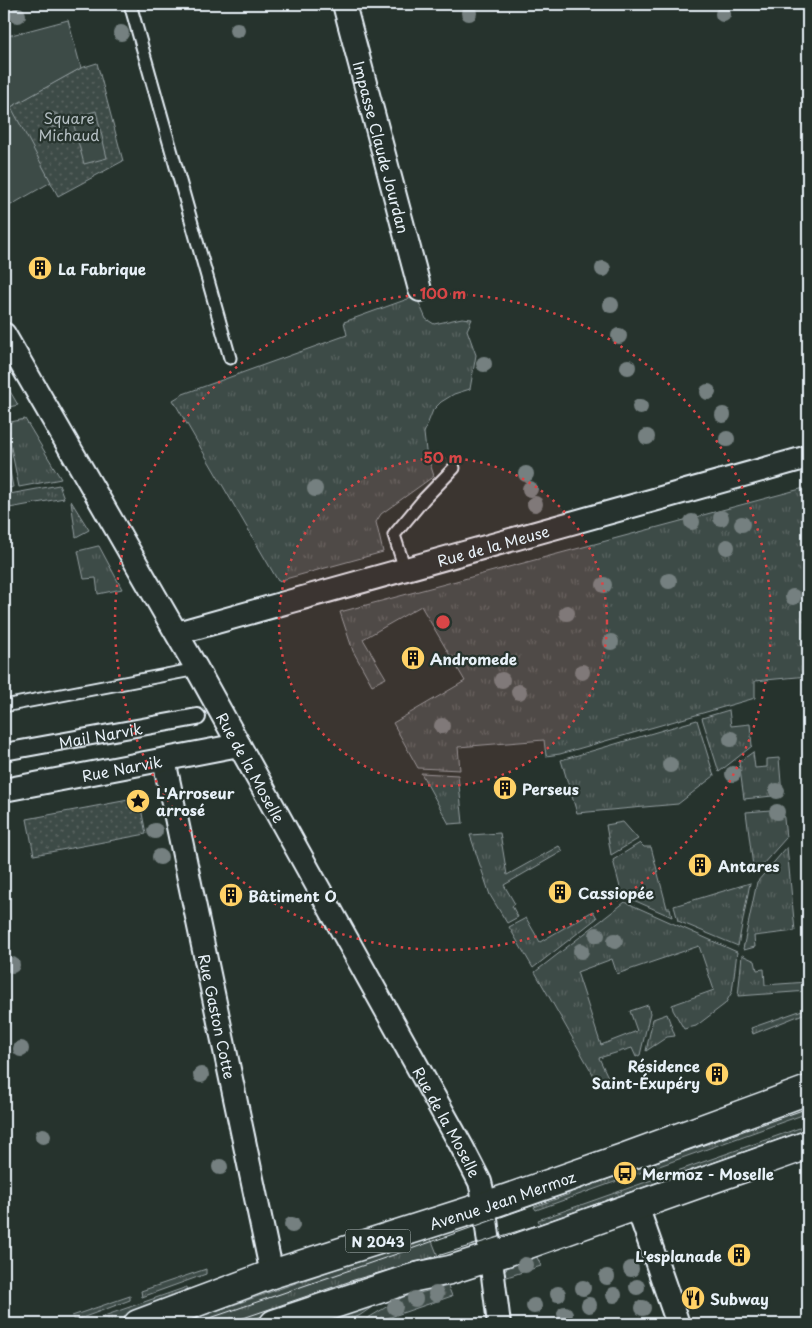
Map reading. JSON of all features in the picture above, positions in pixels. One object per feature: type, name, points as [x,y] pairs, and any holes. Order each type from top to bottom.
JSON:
[{"type":"main road","name":"Avenue Jean Mermoz","points":[[138,1324],[272,1274],[485,1206],[623,1158],[808,1090]]},
{"type":"main road","points":[[276,1324],[415,1277],[450,1270],[490,1257],[808,1146]]},
{"type":"street","name":"Impasse Claude Jourdan","points":[[344,4],[420,290]]},
{"type":"street","name":"Rue de la Moselle","points":[[4,334],[197,669],[480,1182],[485,1206],[499,1324]]},
{"type":"street","name":"Rue de la Meuse","points":[[176,634],[808,457]]},
{"type":"street","name":"Mail Narvik","points":[[4,752],[197,717]]},
{"type":"street","name":"Rue Narvik","points":[[4,790],[239,745]]},
{"type":"street","name":"Rue Gaston Cotte","points":[[164,760],[272,1274]]},
{"type":"street","points":[[637,1206],[678,1324]]},
{"type":"lane","points":[[130,4],[230,358]]},
{"type":"lane","points":[[406,569],[394,535],[424,499],[454,468]]},
{"type":"lane","points":[[4,706],[197,669]]},
{"type":"green space","points":[[68,20],[81,68],[11,107],[51,182],[4,209],[4,37]]},
{"type":"green space","name":"Square Michaud","points":[[97,63],[123,161],[58,196],[10,107],[81,68]]},
{"type":"green space","points":[[96,111],[107,158],[84,164],[72,118]]},
{"type":"green space","points":[[416,296],[426,319],[434,324],[462,318],[472,319],[467,330],[476,355],[470,389],[454,394],[441,402],[433,410],[424,433],[426,451],[434,476],[381,514],[376,522],[383,552],[278,581],[173,400],[183,394],[347,335],[344,322]]},
{"type":"green space","points":[[4,381],[18,405],[5,408]]},
{"type":"green space","points":[[25,419],[61,479],[19,487],[6,423]]},
{"type":"green space","points":[[4,440],[13,487],[4,489]]},
{"type":"green space","points":[[59,485],[64,498],[4,509],[4,495]]},
{"type":"green space","points":[[808,487],[808,676],[755,681],[755,698],[560,754],[546,756],[544,740],[458,747],[460,770],[418,768],[393,723],[465,681],[421,606],[363,639],[386,678],[372,685],[353,651],[340,612]]},
{"type":"green space","points":[[71,501],[89,530],[76,537]]},
{"type":"green space","points":[[99,546],[122,589],[98,594],[96,578],[84,579],[78,551]]},
{"type":"green space","points":[[729,710],[731,726],[750,724],[752,746],[719,772],[702,718]]},
{"type":"green space","points":[[697,720],[714,776],[678,804],[577,813],[561,760]]},
{"type":"green space","points":[[753,752],[755,768],[767,767],[767,759],[779,758],[782,795],[744,799],[739,762]]},
{"type":"green space","points":[[421,773],[458,775],[463,823],[449,824]]},
{"type":"green space","points":[[139,798],[146,834],[34,855],[27,819]]},
{"type":"green space","points":[[783,809],[786,838],[754,874],[746,812]]},
{"type":"green space","points":[[623,822],[638,839],[611,855],[606,825]]},
{"type":"green space","points":[[500,833],[507,875],[559,846],[563,851],[504,885],[515,904],[512,906],[518,917],[507,923],[490,895],[470,835]]},
{"type":"green space","points":[[640,843],[644,847],[651,847],[667,908],[670,908],[672,917],[622,895],[613,860]]},
{"type":"green space","points":[[787,847],[795,931],[754,936],[755,947],[744,950],[757,882]]},
{"type":"green space","points":[[750,883],[738,946],[678,921],[674,906]]},
{"type":"green space","points":[[625,902],[737,952],[732,992],[725,1004],[696,1026],[684,1029],[672,1005],[714,990],[699,946],[617,974],[612,959],[577,972],[601,1045],[637,1031],[630,1011],[648,1005],[650,1013],[640,1055],[636,1057],[632,1048],[599,1058],[608,1077],[598,1083],[535,972]]},
{"type":"green space","points":[[593,911],[597,918],[533,968],[509,927],[526,918],[540,942]]},
{"type":"green space","points":[[742,955],[755,961],[757,970],[764,969],[765,985],[808,982],[808,991],[738,996]]},
{"type":"green space","points":[[808,1008],[808,1012],[753,1034],[751,1028]]},
{"type":"green space","points":[[667,1014],[675,1036],[667,1037],[646,1051],[653,1019]]},
{"type":"green space","points":[[808,1104],[808,1113],[536,1210],[534,1207],[570,1194],[569,1191]]},
{"type":"green space","points":[[808,1125],[808,1134],[542,1228],[538,1220]]},
{"type":"green space","points":[[430,1236],[440,1261],[317,1297],[239,1324],[179,1324]]},
{"type":"green space","points":[[537,1257],[541,1266],[504,1278],[504,1271],[507,1268]]},
{"type":"green space","points":[[206,1269],[206,1274],[142,1297],[141,1291]]},
{"type":"green space","points":[[448,1286],[452,1296],[370,1324],[358,1324],[403,1297]]},
{"type":"green space","points":[[187,1287],[189,1297],[113,1324],[81,1324]]},
{"type":"green space","points":[[130,1296],[130,1300],[74,1321],[72,1316]]},
{"type":"green space","points":[[385,1298],[359,1316],[334,1324],[308,1324]]},
{"type":"tram line","points":[[193,1324],[808,1108]]},
{"type":"tram line","points":[[226,1324],[354,1280],[534,1226],[808,1129]]},
{"type":"place","name":"La Fabrique","points":[[40,268]]},
{"type":"place","name":"Andromede","points":[[413,658]]},
{"type":"place","name":"Perseus","points":[[505,788]]},
{"type":"place","name":"L'Arroseur arrosé","points":[[138,801]]},
{"type":"place","name":"Antares","points":[[700,865]]},
{"type":"place","name":"Cassiopée","points":[[560,892]]},
{"type":"place","name":"Bâtiment O","points":[[231,895]]},
{"type":"place","name":"Résidence Saint-Éxupéry","points":[[717,1074]]},
{"type":"place","name":"Mermoz - Moselle","points":[[625,1173]]},
{"type":"place","name":"L'esplanade","points":[[739,1255]]},
{"type":"place","name":"Subway","points":[[693,1298]]}]
